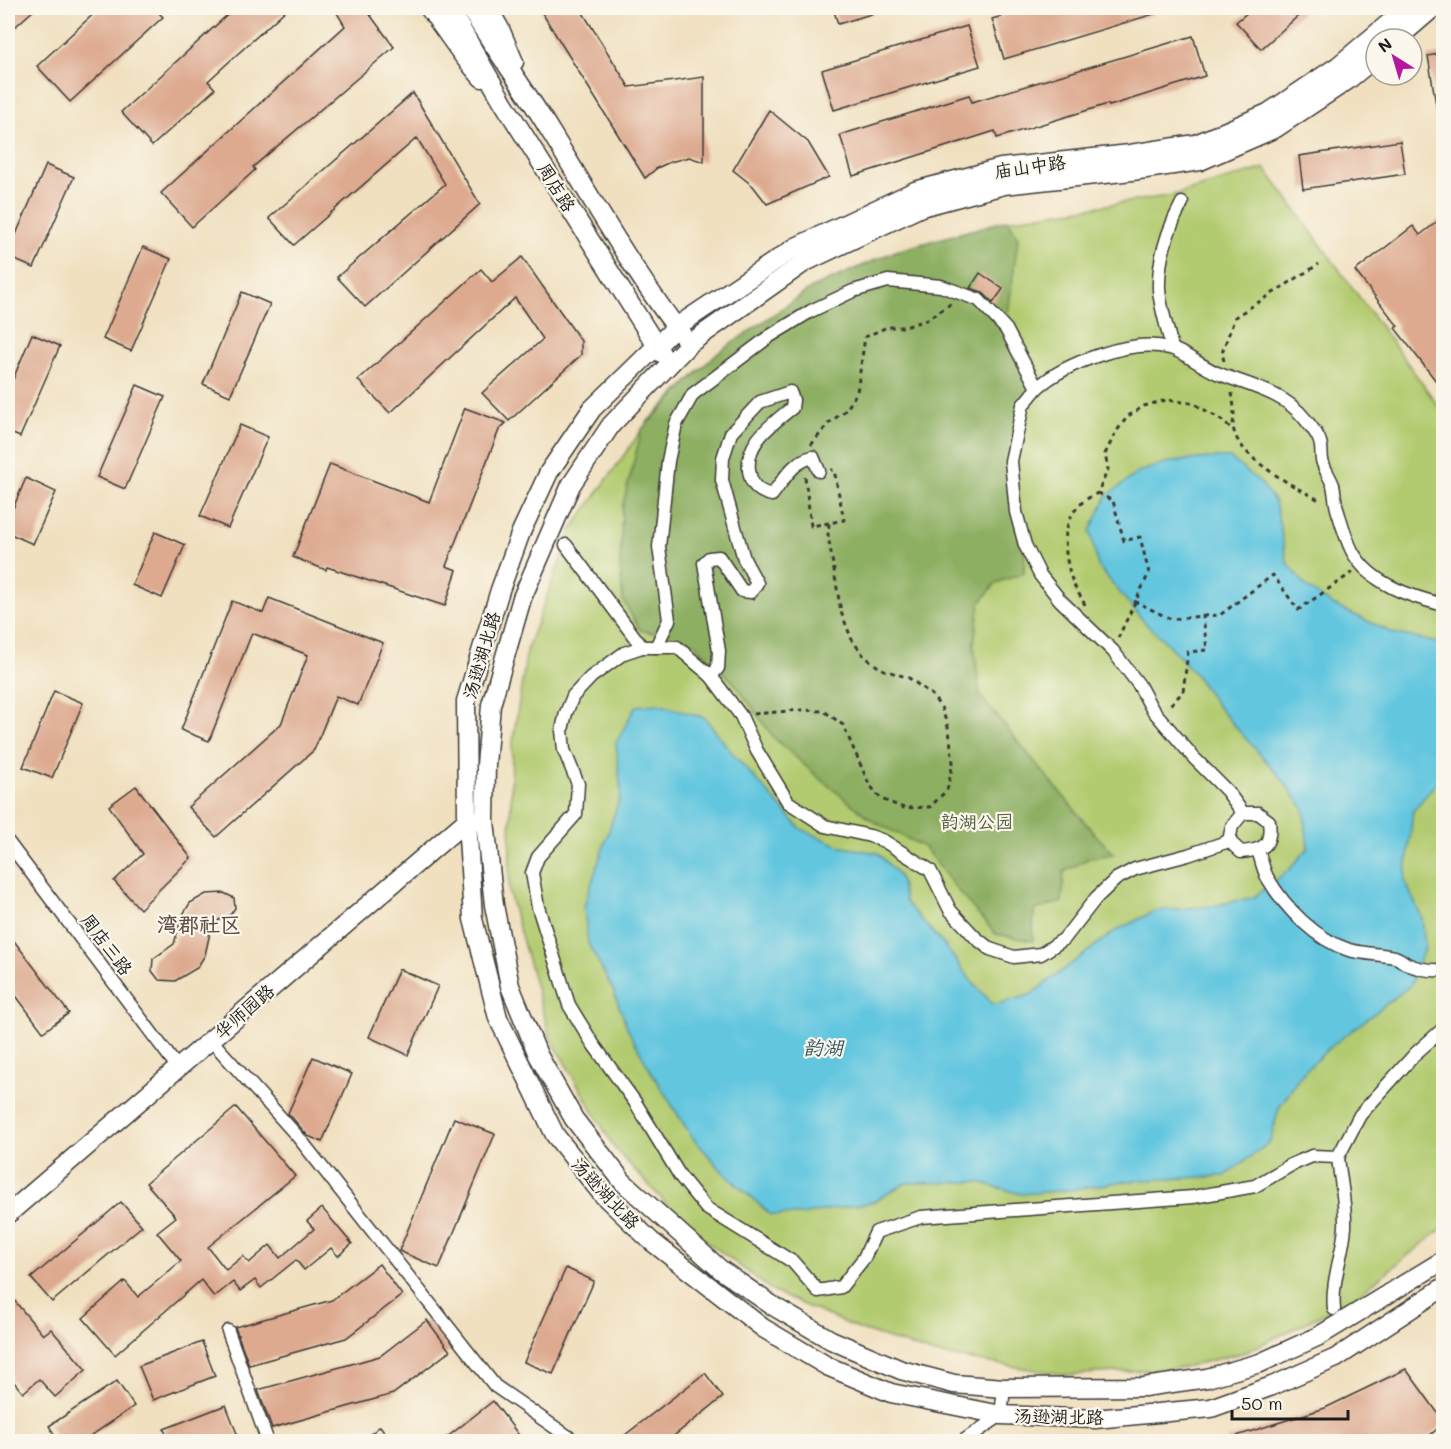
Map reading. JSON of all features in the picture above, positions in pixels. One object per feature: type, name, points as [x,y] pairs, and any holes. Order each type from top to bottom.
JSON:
[{"type":"street","points":[[429,8],[464,57],[503,102]]},
{"type":"street","name":"周店路","points":[[449,8],[503,102],[656,346],[670,364]]},
{"type":"street","name":"周店路","points":[[470,8],[488,38],[525,89],[648,289],[676,327]]},
{"type":"street","points":[[488,8],[500,29],[525,89]]},
{"type":"street","name":"庙山中路","points":[[656,346],[676,327],[796,247],[915,191],[1001,168],[1130,154],[1196,144],[1268,113],[1338,66],[1407,8]]},
{"type":"street","points":[[1410,27],[1433,8]]},
{"type":"street","name":"庙山中路","points":[[689,344],[805,262],[921,207],[1004,185],[1200,161],[1276,128],[1364,67]]},
{"type":"street","points":[[1172,348],[1159,289],[1162,258],[1169,228],[1182,203]]},
{"type":"street","points":[[656,647],[669,620],[659,547],[668,461],[676,424],[693,394],[770,336],[811,311],[853,291],[888,281],[940,286],[978,300],[1006,329],[1037,388]]},
{"type":"street","points":[[676,327],[689,344]]},
{"type":"street","name":"汤逊湖北路","points":[[689,344],[611,425],[571,485],[522,598],[491,705],[486,765],[476,821],[510,986],[538,1054],[574,1119],[623,1182],[721,1270],[773,1306],[831,1340],[901,1370],[954,1384],[1004,1388],[1144,1387],[1207,1378],[1260,1363],[1319,1336],[1443,1260]]},
{"type":"street","points":[[1243,813],[1227,791],[1194,758],[1159,717],[1139,685],[1113,651],[1060,600],[1040,575],[1025,545],[1016,512],[1011,461],[1023,405],[1037,388],[1048,378],[1069,367],[1121,349],[1155,345],[1172,348],[1217,373],[1250,384],[1281,399],[1305,418],[1321,442],[1323,460],[1333,486],[1337,509],[1353,551],[1363,566],[1375,578],[1401,592],[1443,605]]},
{"type":"street","name":"汤逊湖北路","points":[[656,346],[592,409],[549,472],[521,532],[500,590],[466,701],[476,821],[473,919],[498,1018],[555,1135],[602,1194],[651,1241],[763,1328],[827,1366],[891,1394],[1001,1415],[1095,1419],[1211,1408],[1336,1359],[1443,1287]]},
{"type":"street","points":[[711,676],[718,668],[719,651],[704,563],[709,558],[719,557],[742,591],[751,592],[757,583],[744,558],[722,480],[723,458],[731,433],[760,402],[789,392],[793,399],[792,408],[759,437],[751,452],[747,467],[753,484],[762,493],[772,495],[790,470],[803,459],[813,457],[819,471]]},
{"type":"street","points":[[566,545],[642,647]]},
{"type":"street","points":[[1229,841],[1135,869],[1116,879],[1096,898],[1064,939],[1041,954],[1014,957],[990,949],[976,938],[950,910],[930,870],[884,841],[825,826],[788,802],[757,751],[741,716],[711,676],[677,647],[642,647],[624,653],[591,676],[573,696],[562,730],[564,750],[578,783],[576,814],[537,857],[532,873],[538,907],[569,1005],[593,1044],[635,1102],[680,1176],[706,1208],[793,1262],[818,1291],[841,1287],[864,1258],[876,1232],[921,1217],[1193,1197],[1255,1186],[1291,1165],[1312,1156],[1338,1157]]},
{"type":"street","points":[[1243,813],[1258,813],[1269,821],[1270,831],[1267,843],[1258,850],[1241,852],[1229,841],[1232,826],[1243,813]]},
{"type":"street","name":"华师园路","points":[[8,1214],[177,1068],[476,821]]},
{"type":"street","name":"周店三路","points":[[8,842],[177,1068]]},
{"type":"street","points":[[1258,850],[1266,875],[1278,893],[1295,914],[1320,936],[1348,949],[1376,956],[1396,957],[1409,964],[1432,971],[1443,970]]},
{"type":"street","points":[[1334,1309],[1332,1292],[1341,1258],[1345,1224],[1338,1157],[1360,1116],[1416,1053],[1443,1028]]},
{"type":"street","points":[[211,1040],[299,1138],[495,1386],[576,1442]]},
{"type":"street","points":[[228,1331],[268,1442]]},
{"type":"street","points":[[962,1442],[1001,1415],[1004,1388]]},
{"type":"path","points":[[803,459],[812,442],[829,423],[848,409],[857,392],[865,337],[886,327],[905,327],[926,321],[963,295]]},
{"type":"path","points":[[1088,627],[1090,619],[1084,602],[1072,582],[1065,537],[1068,519],[1083,499],[1098,493],[1108,469],[1106,454],[1116,432],[1128,416],[1144,406],[1166,400],[1193,403],[1220,419],[1233,430]]},
{"type":"path","points":[[834,470],[844,520],[829,523],[811,526],[804,478],[819,471],[834,470]]},
{"type":"path","points":[[1098,493],[1113,501],[1124,541],[1140,537],[1149,573],[1134,601],[1113,651]]},
{"type":"path","points":[[741,716],[771,712],[824,711],[843,725],[869,784],[881,799],[904,808],[930,807],[947,790],[953,763],[949,730],[942,709],[932,695],[909,678],[881,669],[864,656],[852,640],[841,612],[828,536],[829,523]]},
{"type":"path","points":[[1134,601],[1171,619],[1220,615],[1273,575],[1298,610],[1363,566]]},
{"type":"path","points":[[1159,717],[1183,692],[1188,652],[1207,650],[1203,616]]},
{"type":"green space","name":"韵湖公园","points":[[1265,168],[1443,412],[1443,1228],[1350,1301],[1246,1352],[1180,1368],[1067,1375],[935,1354],[861,1330],[774,1292],[688,1227],[615,1149],[550,1037],[509,893],[512,748],[527,649],[572,529],[648,421],[715,355],[812,288],[896,251],[1008,220],[1174,195]]},
{"type":"green space","points":[[1008,220],[1018,238],[1006,329],[1037,388],[1023,405],[1011,461],[1025,545],[1024,573],[996,583],[980,603],[974,643],[980,696],[1114,854],[1089,858],[1064,872],[1062,902],[1034,910],[1033,941],[996,934],[962,896],[924,847],[873,821],[774,738],[736,685],[692,641],[640,630],[623,600],[620,568],[622,508],[642,429],[715,355],[812,288],[896,251]]},
{"type":"water","name":"韵湖","points":[[1230,458],[1261,483],[1275,502],[1287,562],[1307,587],[1331,604],[1393,633],[1443,644],[1443,775],[1413,811],[1405,881],[1422,918],[1425,946],[1411,985],[1328,1049],[1301,1075],[1279,1108],[1270,1142],[1225,1176],[1127,1181],[1069,1190],[1021,1194],[978,1182],[906,1183],[873,1202],[801,1215],[771,1215],[724,1173],[692,1137],[629,1032],[613,990],[588,943],[584,906],[621,794],[616,743],[636,706],[658,704],[705,718],[732,753],[801,829],[842,847],[878,853],[899,876],[906,903],[994,1005],[1030,995],[1115,931],[1155,911],[1212,906],[1254,897],[1289,870],[1308,848],[1304,809],[1281,778],[1218,707],[1194,673],[1145,623],[1098,566],[1090,531],[1107,496],[1139,472],[1170,462]]},
{"type":"building","points":[[8,8],[36,8],[8,33]]},
{"type":"building","points":[[100,8],[154,8],[163,17],[70,102],[37,66]]},
{"type":"building","points":[[235,8],[288,8],[208,81],[215,89],[152,146],[121,112]]},
{"type":"building","points":[[334,8],[365,8],[394,47],[253,167],[255,170],[192,227],[161,193],[345,26]]},
{"type":"building","points":[[539,8],[580,8],[629,87],[704,77],[704,162],[689,157],[670,162],[657,168],[645,178]]},
{"type":"building","points":[[833,8],[881,8],[881,11],[838,24]]},
{"type":"building","points":[[1029,8],[1164,8],[1164,11],[1004,59],[992,19]]},
{"type":"building","points":[[1253,8],[1307,8],[1261,49],[1236,22]]},
{"type":"building","points":[[967,26],[980,66],[834,110],[822,70]]},
{"type":"building","points":[[1193,36],[1205,76],[997,138],[995,131],[853,176],[840,135],[969,95],[972,102]]},
{"type":"building","points":[[1443,53],[1443,110],[1437,111],[1428,56]]},
{"type":"building","points":[[413,93],[480,204],[365,307],[337,277],[445,184],[417,138],[294,245],[269,218]]},
{"type":"building","points":[[769,110],[808,142],[829,177],[767,204],[753,186],[733,170]]},
{"type":"building","points":[[1400,141],[1405,174],[1303,189],[1299,156]]},
{"type":"building","points":[[46,165],[74,177],[34,268],[8,257],[8,253]]},
{"type":"building","points":[[1443,217],[1443,390],[1395,328],[1398,326],[1355,271],[1413,226],[1420,235]]},
{"type":"building","points":[[143,247],[171,259],[131,351],[103,339]]},
{"type":"building","points":[[522,257],[581,341],[581,355],[509,421],[482,393],[543,339],[515,298],[390,413],[358,380],[481,269],[492,282]]},
{"type":"building","points":[[980,273],[1003,289],[993,303],[982,292],[970,288]]},
{"type":"building","points":[[242,292],[270,304],[230,396],[203,384]]},
{"type":"building","points":[[32,334],[60,346],[20,437],[8,432],[8,391]]},
{"type":"building","points":[[137,385],[165,397],[125,489],[97,477]]},
{"type":"building","points":[[465,408],[506,423],[499,430],[446,566],[457,570],[445,606],[327,567],[326,570],[293,557],[330,464],[429,502]]},
{"type":"building","points":[[240,425],[268,437],[228,528],[200,516]]},
{"type":"building","points":[[26,478],[56,492],[33,544],[8,533],[8,520]]},
{"type":"building","points":[[155,532],[185,545],[162,598],[132,585]]},
{"type":"building","points":[[269,598],[383,643],[358,705],[336,696],[314,750],[216,837],[188,807],[281,724],[308,655],[252,633],[209,741],[181,730],[232,601],[263,613]]},
{"type":"building","points":[[54,691],[83,703],[52,778],[23,767]]},
{"type":"building","points":[[136,786],[191,858],[140,909],[114,881],[143,854],[109,806]]},
{"type":"building","points":[[224,893],[234,898],[235,908],[230,915],[219,920],[211,928],[205,955],[197,968],[175,981],[159,980],[152,971],[153,959],[174,944],[182,916],[190,903],[206,894]]},
{"type":"building","points":[[8,933],[69,1013],[43,1032],[8,985]]},
{"type":"building","points":[[399,969],[438,986],[408,1055],[369,1037]]},
{"type":"building","points":[[313,1057],[352,1074],[322,1142],[308,1136],[288,1113]]},
{"type":"building","points":[[236,1107],[295,1176],[208,1247],[226,1270],[243,1256],[249,1263],[270,1245],[280,1258],[314,1229],[307,1221],[322,1208],[352,1244],[338,1256],[331,1248],[304,1270],[296,1260],[261,1288],[255,1280],[240,1291],[233,1282],[214,1297],[201,1280],[115,1355],[83,1318],[125,1281],[138,1297],[181,1261],[157,1232],[176,1217],[146,1183]]},
{"type":"building","points":[[454,1118],[495,1134],[439,1268],[399,1251]]},
{"type":"building","points":[[121,1202],[142,1226],[52,1302],[31,1278]]},
{"type":"building","points":[[379,1264],[402,1295],[346,1338],[249,1365],[235,1327],[332,1300]]},
{"type":"building","points":[[566,1268],[594,1281],[553,1374],[524,1362]]},
{"type":"building","points":[[8,1293],[43,1335],[51,1329],[86,1370],[55,1397],[39,1379],[23,1393],[8,1375]]},
{"type":"building","points":[[427,1320],[450,1351],[393,1394],[272,1428],[258,1390],[380,1356]]},
{"type":"building","points":[[202,1342],[215,1376],[153,1400],[139,1366]]},
{"type":"building","points":[[1406,1369],[1443,1420],[1443,1424],[1422,1442],[1227,1442],[1227,1439],[1325,1408]]},
{"type":"building","points":[[705,1373],[723,1397],[666,1442],[616,1442]]},
{"type":"building","points":[[117,1381],[134,1406],[82,1442],[59,1442],[49,1426]]},
{"type":"building","points":[[493,1401],[524,1442],[441,1442]]},
{"type":"building","points":[[226,1405],[239,1439],[232,1442],[169,1442],[164,1429]]},
{"type":"building","points":[[380,1426],[392,1442],[361,1442]]},
{"type":"district","name":"湾郡社区","points":[[199,923]]}]
